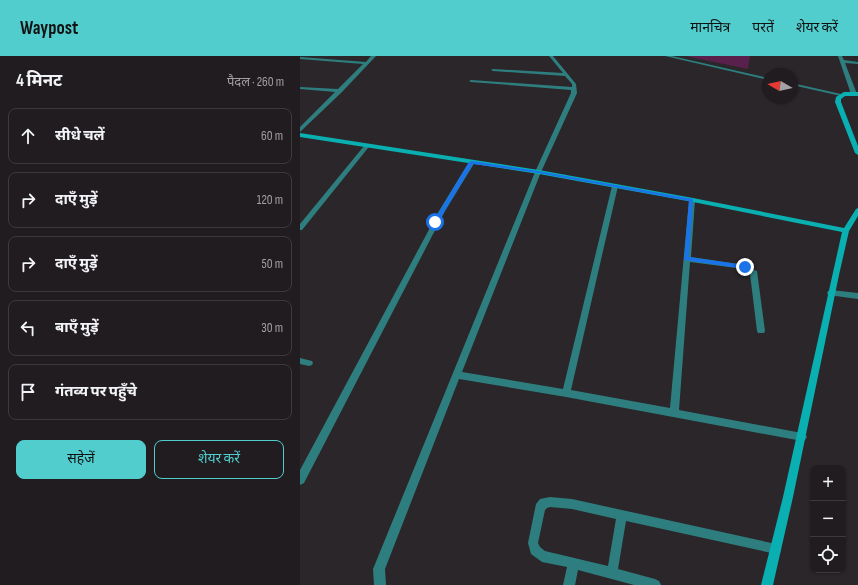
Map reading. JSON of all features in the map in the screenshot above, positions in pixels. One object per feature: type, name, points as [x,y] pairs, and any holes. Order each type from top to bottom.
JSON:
[{"type":"street","points":[[300,130],[374,56]]},
{"type":"street","points":[[380,585],[379,569],[538,172],[574,89],[574,84],[551,56]]},
{"type":"street","points":[[300,58],[367,63]]},
{"type":"street","points":[[841,59],[858,63]]},
{"type":"street","points":[[841,59],[856,94],[841,95],[838,98],[838,102],[858,153]]},
{"type":"street","points":[[493,70],[566,74]]},
{"type":"street","points":[[471,82],[574,89]]},
{"type":"street","points":[[300,88],[340,91]]},
{"type":"street","points":[[300,135],[366,147],[538,172],[692,200],[846,231]]},
{"type":"street","points":[[300,228],[366,147]]},
{"type":"street","points":[[300,480],[442,211],[472,162]]},
{"type":"street","points":[[566,393],[615,186]]},
{"type":"street","points":[[674,412],[692,200]]},
{"type":"street","points":[[767,585],[802,437],[831,293],[846,231],[858,210]]},
{"type":"street","points":[[686,259],[738,266],[754,273],[762,332]]},
{"type":"street","points":[[831,293],[858,296]]},
{"type":"street","points":[[300,361],[309,363]]},
{"type":"street","points":[[456,375],[674,412],[802,437]]},
{"type":"street","points":[[655,585],[542,556],[535,550],[533,543],[540,508],[544,503],[550,502],[572,504],[776,549]]},
{"type":"street","points":[[612,573],[622,515]]},
{"type":"street","points":[[569,585],[574,563]]},
{"type":"lane","points":[[667,56],[762,78]]},
{"type":"lane","points":[[798,85],[841,95]]},
{"type":"shaded area","points":[[685,56],[750,56],[748,69]]},
{"type":"route","points":[[435,222],[472,162],[538,172],[692,200],[686,259],[745,267]]}]
